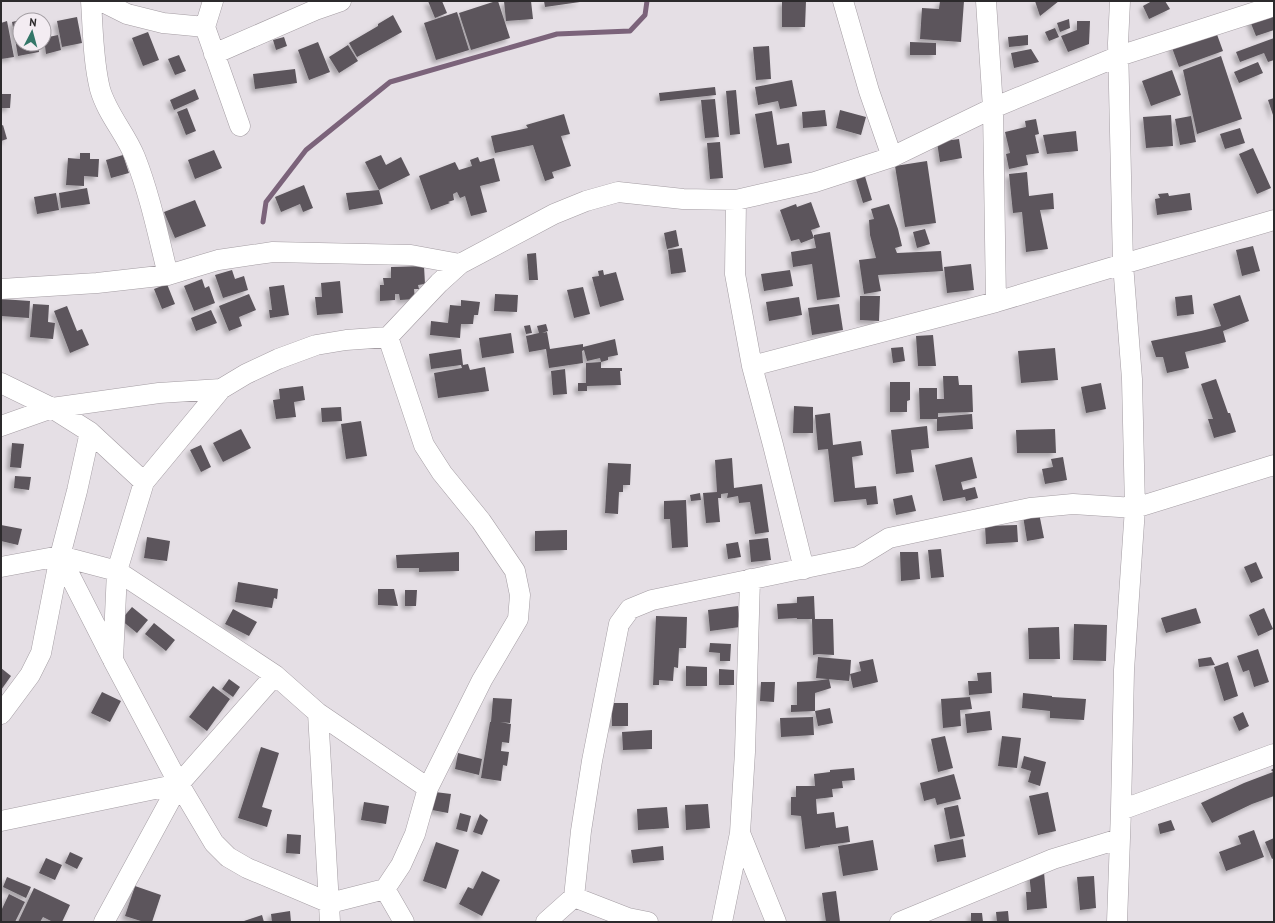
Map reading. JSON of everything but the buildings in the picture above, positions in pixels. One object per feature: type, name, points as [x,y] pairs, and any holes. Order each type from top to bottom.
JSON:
[{"type":"street","points":[[91,1],[96,70],[101,91],[116,124],[134,155],[140,170],[145,184],[168,275]]},
{"type":"street","points":[[102,1],[127,14],[163,23],[205,27]]},
{"type":"street","points":[[213,1],[205,27],[240,126]]},
{"type":"street","points":[[214,54],[315,10],[341,1]]},
{"type":"street","points":[[843,1],[869,91],[892,157]]},
{"type":"street","points":[[986,1],[993,108],[996,302]]},
{"type":"street","points":[[1117,922],[1124,670],[1135,508],[1132,379],[1123,264],[1119,56],[1120,1]]},
{"type":"street","points":[[113,660],[117,571],[144,482],[221,389],[246,374],[278,359],[316,345],[346,340],[388,338],[439,283],[460,264],[554,214],[586,201],[618,192],[683,199],[736,200],[816,182],[892,157],[993,108],[1119,56],[1274,6]]},
{"type":"street","points":[[736,200],[735,274],[752,366],[804,569]]},
{"type":"street","points":[[752,366],[996,302],[1274,220]]},
{"type":"street","points":[[1,289],[97,283],[168,275],[218,260],[273,252],[411,255],[460,264]]},
{"type":"street","points":[[330,912],[385,889],[401,865],[415,834],[428,788],[482,680],[518,619],[520,595],[515,571],[481,521],[442,473],[424,445],[388,338]]},
{"type":"street","points":[[1,383],[52,408],[90,432],[144,482]]},
{"type":"street","points":[[1,426],[52,408],[159,393],[221,389]]},
{"type":"street","points":[[1,714],[30,676],[41,653],[60,556],[90,432]]},
{"type":"street","points":[[546,922],[574,897],[581,830],[592,761],[619,624],[630,609],[652,600],[858,557],[889,538],[1030,508],[1073,504],[1135,508],[1274,465]]},
{"type":"street","points":[[1,567],[60,556],[117,571],[275,675],[318,713],[428,788]]},
{"type":"street","points":[[60,556],[179,784],[214,843],[228,857],[330,912]]},
{"type":"street","points":[[722,922],[740,833],[745,752],[750,580]]},
{"type":"street","points":[[104,922],[179,784],[275,675]]},
{"type":"street","points":[[318,713],[330,912]]},
{"type":"street","points":[[1121,810],[1274,754]]},
{"type":"street","points":[[1,821],[179,784]]},
{"type":"street","points":[[740,833],[776,922]]},
{"type":"street","points":[[900,922],[1053,859],[1119,839]]},
{"type":"street","points":[[385,889],[404,922]]},
{"type":"street","points":[[574,897],[626,920],[648,922]]},
{"type":"waterway","points":[[263,222],[266,202],[306,150],[390,82],[557,34],[630,31],[645,15],[647,1]]}]
